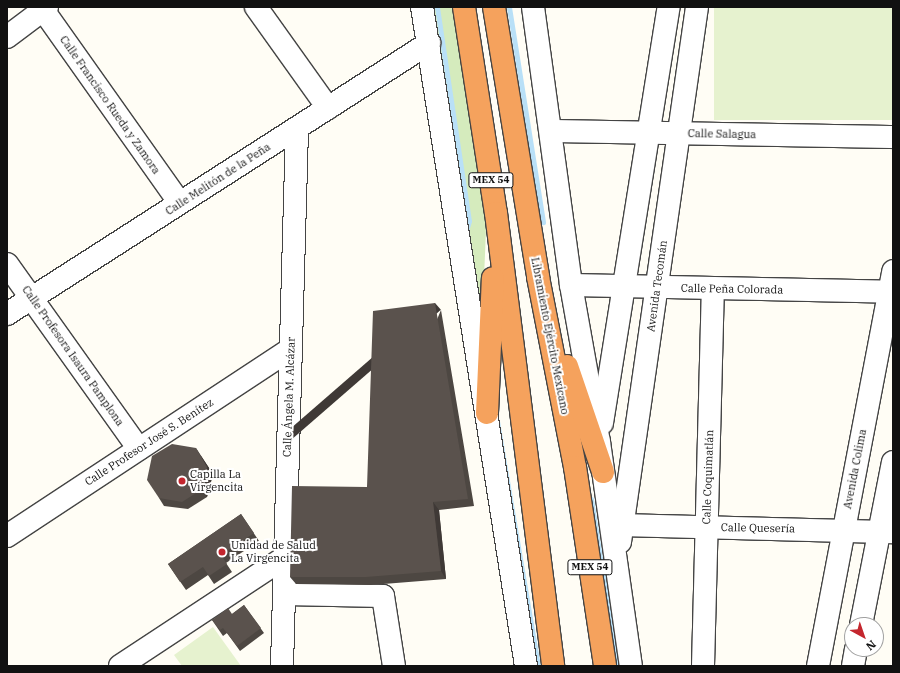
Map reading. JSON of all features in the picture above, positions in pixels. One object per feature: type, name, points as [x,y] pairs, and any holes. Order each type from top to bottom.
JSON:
[{"type":"highway","name":"MEX 54","points":[[464,7],[496,212],[553,666]]},
{"type":"highway","name":"Libramiento Ejército Mexicano","points":[[494,7],[538,277],[575,468],[605,666]]},
{"type":"highway","points":[[487,413],[496,212]]},
{"type":"highway","points":[[538,277],[603,472]]},
{"type":"street","points":[[256,7],[328,108]]},
{"type":"street","points":[[422,7],[429,43],[526,666]]},
{"type":"street","points":[[533,7],[571,285],[599,442],[631,666]]},
{"type":"street","points":[[599,442],[622,286],[668,7]]},
{"type":"street","name":"Avenida Tecomán","points":[[616,565],[697,7]]},
{"type":"street","points":[[7,37],[44,8]]},
{"type":"street","name":"Calle Francisco Rueda y Zamora","points":[[44,8],[180,203]]},
{"type":"street","name":"Calle Melitón de la Peña","points":[[7,314],[429,43]]},
{"type":"street","name":"Calle Ángela M. Alcázar","points":[[282,666],[296,128]]},
{"type":"street","name":"Calle Salagua","points":[[550,131],[893,137]]},
{"type":"street","name":"Calle Profesora Isaura Pamplona","points":[[7,264],[139,449]]},
{"type":"street","name":"Avenida Colima","points":[[818,666],[891,292],[893,271]]},
{"type":"street","name":"Calle Peña Colorada","points":[[571,285],[891,292]]},
{"type":"street","name":"Calle Coquimatlán","points":[[703,666],[713,288]]},
{"type":"street","name":"Calle Profesor José S. Benítez","points":[[7,536],[291,349]]},
{"type":"street","points":[[863,617],[886,532],[893,462]]},
{"type":"street","name":"Calle Quesería","points":[[622,525],[886,532]]},
{"type":"street","points":[[120,666],[284,558]]},
{"type":"street","points":[[284,594],[383,596],[394,666]]},
{"type":"green space","points":[[432,7],[454,7],[487,206],[482,326]]},
{"type":"green space","points":[[714,7],[893,7],[893,120],[714,120]]},
{"type":"green space","points":[[213,627],[241,666],[182,666],[174,655]]},
{"type":"building","points":[[435,303],[468,499],[433,502],[441,571],[366,577],[290,577],[292,486],[367,487],[373,311]]},
{"type":"building","name":"Capilla La Virgencita","points":[[172,444],[196,448],[207,467],[201,490],[182,502],[159,498],[147,480],[152,456]]},
{"type":"building","name":"Unidad de Salud La Virgencita","points":[[241,514],[254,533],[221,555],[227,564],[209,576],[203,567],[180,582],[168,564]]},
{"type":"building","points":[[244,605],[261,628],[237,646],[223,628],[220,630],[212,620],[228,608],[232,614]]},
{"type":"waterway","points":[[437,7],[469,221],[466,231]]},
{"type":"waterway","points":[[509,7],[543,222]]},
{"type":"waterway","points":[[497,421],[538,666]]},
{"type":"waterway","points":[[591,499],[617,666]]},
{"type":"place","name":"Capilla La Virgencita","points":[[182,481]]},
{"type":"place","name":"Unidad de Salud La Virgencita","points":[[222,552]]}]
